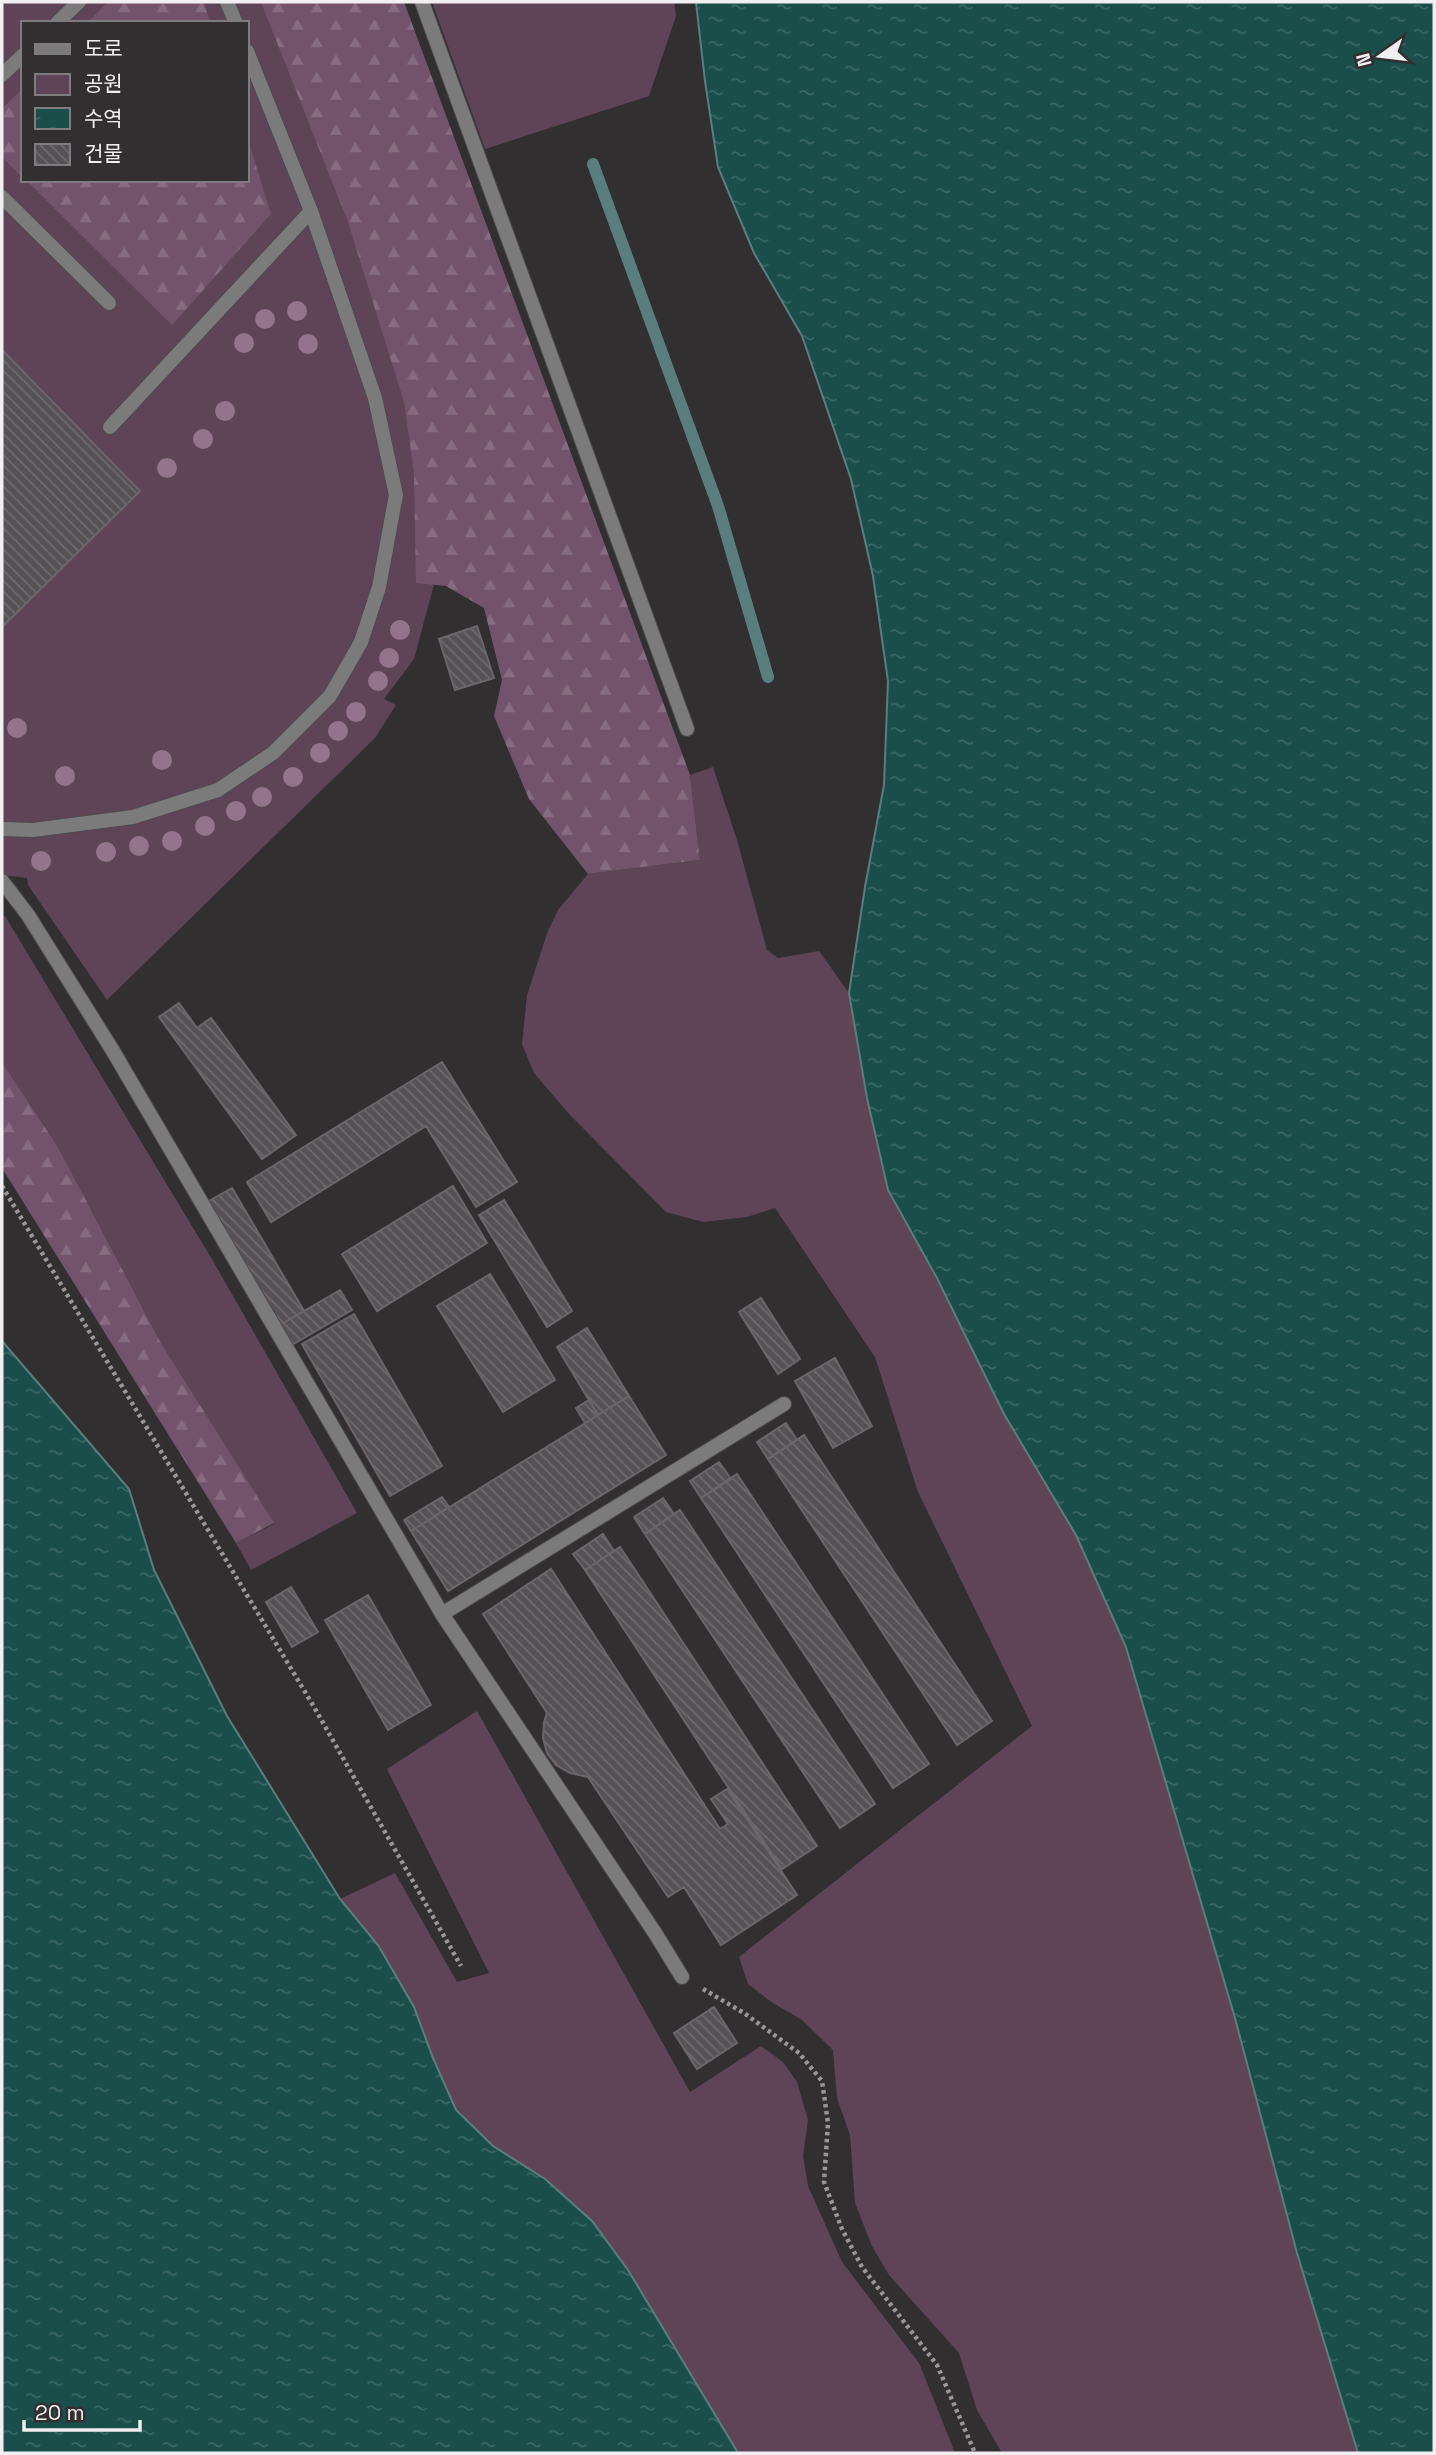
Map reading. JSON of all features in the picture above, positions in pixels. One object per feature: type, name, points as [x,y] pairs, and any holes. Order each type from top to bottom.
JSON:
[{"type":"street","points":[[59,21],[79,2]]},
{"type":"street","points":[[227,2],[235,21]]},
{"type":"street","points":[[422,2],[687,729]]},
{"type":"street","points":[[2,829],[33,830],[134,817],[218,790],[273,753],[330,696],[361,642],[379,587],[396,495],[375,398],[311,211],[248,54]]},
{"type":"street","points":[[2,75],[21,57]]},
{"type":"street","points":[[2,197],[109,303]]},
{"type":"street","points":[[110,427],[311,211]]},
{"type":"street","points":[[2,881],[28,915],[113,1051],[442,1614],[682,1977]]},
{"type":"street","points":[[442,1614],[784,1404]]},
{"type":"path","points":[[2,1186],[314,1707],[461,1966]]},
{"type":"path","points":[[682,1977],[744,2012],[799,2053],[822,2081],[828,2123],[824,2182],[842,2229],[862,2267],[937,2365],[975,2453]]},
{"type":"green space","points":[[2,2],[299,2],[452,517],[414,659],[384,699],[396,705],[375,738],[107,1000],[28,885],[27,878],[2,875]]},
{"type":"green space","points":[[108,2],[204,2],[209,21],[89,21]]},
{"type":"green space","points":[[261,2],[404,2],[690,775],[700,860],[588,874],[529,799],[494,716],[502,680],[484,608],[446,586],[416,583],[414,473],[404,402],[348,222]]},
{"type":"green space","points":[[432,2],[674,2],[676,16],[649,96],[485,149]]},
{"type":"green space","points":[[21,90],[21,176],[2,157],[2,109]]},
{"type":"green space","points":[[248,140],[271,214],[172,325],[28,182],[248,182]]},
{"type":"green space","points":[[713,767],[737,840],[767,950],[778,958],[819,951],[849,993],[867,1098],[888,1190],[1076,1535],[1126,1647],[1235,2018],[1297,2253],[1358,2453],[1002,2453],[977,2410],[959,2353],[889,2275],[872,2246],[855,2203],[850,2135],[837,2098],[833,2050],[802,2020],[748,1984],[739,1957],[1032,1726],[918,1492],[875,1357],[775,1208],[747,1217],[703,1222],[666,1212],[570,1115],[534,1073],[522,1044],[527,995],[548,931],[558,910],[588,874],[700,860],[690,775]]},
{"type":"green space","points":[[5,916],[213,1261],[357,1513],[251,1570],[236,1543],[274,1524],[161,1343],[58,1147],[2,1062],[2,917]]},
{"type":"green space","points":[[2,1062],[58,1147],[161,1343],[274,1523],[236,1543],[2,1168]]},
{"type":"green space","points":[[477,1711],[690,2092],[761,2046],[783,2062],[797,2082],[808,2120],[803,2156],[808,2186],[842,2262],[919,2363],[955,2453],[738,2453],[628,2270],[592,2222],[545,2179],[493,2146],[456,2110],[414,2007],[340,1899],[395,1873],[457,1982],[489,1973],[387,1769]]},
{"type":"water","points":[[696,2],[1434,2],[1434,2453],[1358,2453],[1297,2253],[1235,2018],[1126,1647],[1076,1535],[1004,1414],[937,1278],[888,1190],[867,1098],[849,993],[884,785],[888,681],[873,576],[851,479],[802,336],[754,253],[718,167]]},
{"type":"water","points":[[2,1341],[129,1489],[154,1570],[227,1716],[340,1899],[378,1945],[414,2007],[456,2110],[493,2146],[545,2179],[592,2221],[628,2270],[738,2453],[2,2453]]},
{"type":"building","points":[[2,350],[140,491],[2,627]]},
{"type":"building","points":[[477,626],[494,678],[455,690],[439,639]]},
{"type":"building","points":[[179,1003],[197,1028],[211,1018],[296,1135],[262,1159],[159,1017]]},
{"type":"building","points":[[442,1062],[517,1182],[476,1207],[426,1126],[271,1222],[247,1182]]},
{"type":"building","points":[[453,1186],[487,1243],[377,1311],[342,1254]]},
{"type":"building","points":[[232,1188],[304,1311],[280,1325],[207,1202]]},
{"type":"building","points":[[504,1200],[572,1311],[547,1327],[479,1215]]},
{"type":"building","points":[[490,1274],[555,1380],[503,1412],[437,1306]]},
{"type":"building","points":[[340,1290],[352,1310],[292,1345],[280,1325]]},
{"type":"building","points":[[761,1298],[800,1359],[778,1374],[739,1312]]},
{"type":"building","points":[[354,1314],[442,1466],[390,1496],[302,1344]]},
{"type":"building","points":[[587,1328],[629,1396],[598,1415],[557,1347]]},
{"type":"building","points":[[835,1358],[872,1426],[833,1448],[795,1381]]},
{"type":"building","points":[[629,1396],[666,1455],[448,1591],[411,1531]]},
{"type":"building","points":[[589,1400],[598,1415],[585,1423],[576,1408]]},
{"type":"building","points":[[786,1423],[797,1440],[768,1459],[757,1442]]},
{"type":"building","points":[[804,1435],[992,1721],[957,1745],[768,1459]]},
{"type":"building","points":[[719,1462],[731,1479],[701,1498],[690,1481]]},
{"type":"building","points":[[737,1474],[929,1764],[893,1788],[701,1498]]},
{"type":"building","points":[[442,1497],[449,1507],[411,1531],[404,1520]]},
{"type":"building","points":[[663,1498],[674,1514],[645,1534],[634,1517]]},
{"type":"building","points":[[680,1510],[875,1804],[840,1828],[645,1534]]},
{"type":"building","points":[[603,1534],[614,1551],[585,1570],[573,1554]]},
{"type":"building","points":[[620,1547],[817,1846],[782,1869],[585,1570]]},
{"type":"building","points":[[551,1569],[720,1829],[728,1824],[711,1799],[727,1789],[797,1895],[721,1945],[684,1887],[668,1897],[588,1777],[570,1773],[556,1765],[547,1753],[543,1738],[547,1713],[483,1614]]},
{"type":"building","points":[[291,1587],[318,1632],[292,1647],[266,1602]]},
{"type":"building","points":[[368,1595],[431,1705],[388,1730],[325,1620]]},
{"type":"building","points":[[714,2007],[737,2043],[697,2069],[674,2033]]},
{"type":"waterway","points":[[593,164],[718,506],[768,677]]}]
